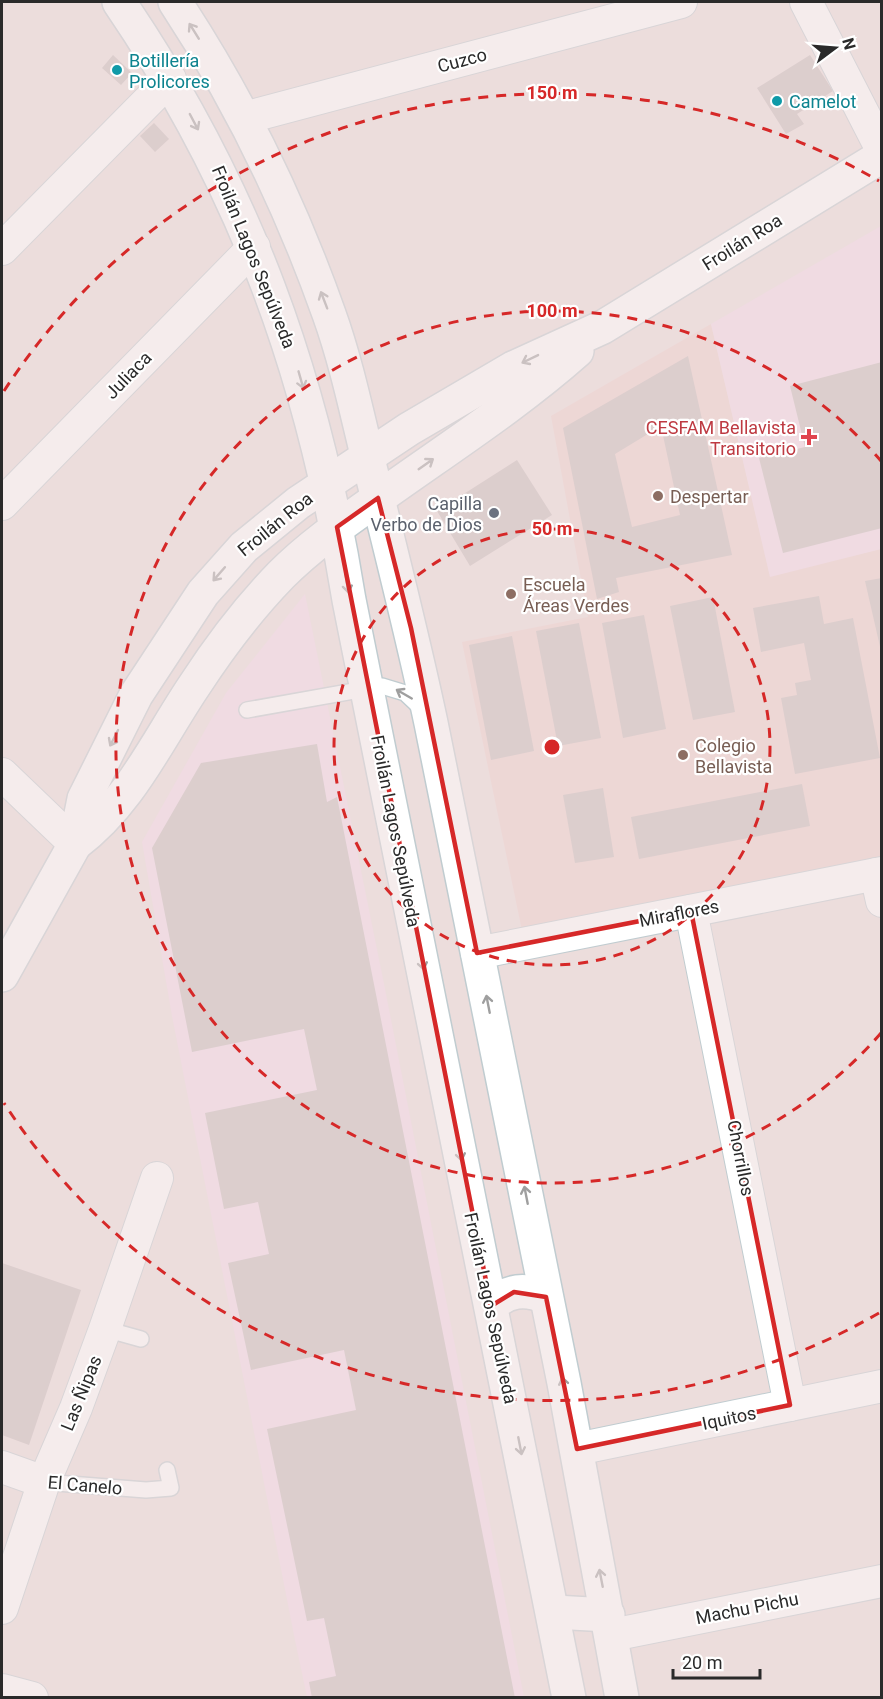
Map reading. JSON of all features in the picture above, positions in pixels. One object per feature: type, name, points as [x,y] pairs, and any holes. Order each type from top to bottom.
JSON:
[{"type":"street","name":"Froilán Lagos Sepúlveda","points":[[119,2],[170,79],[213,158],[254,247],[294,353],[338,527],[367,686],[490,1306],[554,1612],[569,1698]]},
{"type":"street","points":[[175,2],[212,60],[244,118],[290,213],[330,316],[368,458],[431,723],[577,1449],[622,1698]]},
{"type":"street","name":"Cuzco","points":[[244,118],[681,2]]},
{"type":"street","points":[[806,2],[882,150]]},
{"type":"street","points":[[2,249],[170,79]]},
{"type":"street","name":"Froilán Roa","points":[[75,844],[110,815],[128,792],[194,685],[257,600],[283,573],[338,527],[524,394],[603,327],[882,156]]},
{"type":"street","name":"Juliaca","points":[[2,504],[254,247]]},
{"type":"street","name":"Froilán Roa","points":[[2,975],[75,844],[84,799],[136,695],[180,626],[219,573],[244,547],[327,482],[471,391],[559,345],[603,327]]},
{"type":"street","points":[[2,774],[75,844]]},
{"type":"street","name":"Miraflores","points":[[477,953],[691,911],[880,883]]},
{"type":"street","name":"Chorrillos","points":[[691,911],[790,1405]]},
{"type":"street","name":"Las Ñipas","points":[[2,1608],[44,1482],[76,1408],[157,1178]]},
{"type":"street","points":[[490,1306],[513,1292],[536,1292],[546,1297]]},
{"type":"street","name":"Iquitos","points":[[577,1449],[882,1386]]},
{"type":"street","name":"El Canelo","points":[[2,1467],[44,1482]]},
{"type":"street","name":"Machu Pichu","points":[[610,1625],[882,1581]]},
{"type":"street","points":[[554,1612],[610,1625]]},
{"type":"street","points":[[2,1690],[32,1698]]},
{"type":"lane","points":[[247,710],[367,686],[382,686],[405,693],[415,700],[431,723]]},
{"type":"lane","points":[[105,1329],[141,1340]]},
{"type":"lane","name":"El Canelo","points":[[44,1482],[146,1490],[171,1488],[167,1470]]},
{"type":"highlighted area","points":[[378,498],[411,628],[477,953],[691,911],[790,1405],[577,1449],[546,1297],[514,1292],[491,1306],[337,527]]},
{"type":"shaded area","name":"CESFAM Bellavista Transitorio","points":[[881,226],[881,549],[770,577],[711,324]]},
{"type":"shaded area","name":"Colegio Bellavista","points":[[711,324],[770,576],[881,549],[881,867],[523,935],[462,642],[588,617],[551,416]]},
{"type":"shaded area","points":[[305,594],[524,1697],[307,1697],[295,1640],[172,1016],[142,842],[226,693]]},
{"type":"building","name":"Botillería Prolicores","points":[[113,55],[132,73],[121,85],[102,68]]},
{"type":"building","points":[[810,55],[833,91],[797,114],[804,124],[786,134],[757,88]]},
{"type":"building","points":[[154,123],[169,139],[155,152],[140,136]]},
{"type":"building","points":[[688,356],[732,555],[616,578],[619,592],[597,599],[563,428]],"holes":[[[661,426],[680,515],[632,527],[615,454]]]},
{"type":"building","points":[[882,362],[882,528],[783,553],[759,458],[805,447],[790,386]]},
{"type":"building","name":"Capilla Verbo de Dios","points":[[517,460],[552,515],[470,566],[437,511]]},
{"type":"building","points":[[882,578],[882,651],[881,651],[865,581]]},
{"type":"building","points":[[819,596],[824,624],[853,618],[880,758],[795,774],[781,698],[797,695],[795,683],[811,680],[804,643],[761,652],[753,608]]},
{"type":"building","points":[[713,597],[735,712],[693,720],[670,606]]},
{"type":"building","points":[[644,615],[666,729],[623,738],[602,623]]},
{"type":"building","points":[[579,623],[601,738],[558,746],[536,631]]},
{"type":"building","points":[[512,636],[534,751],[491,760],[469,645]]},
{"type":"building","points":[[317,744],[327,802],[337,797],[515,1698],[312,1698],[309,1682],[336,1676],[324,1618],[307,1621],[267,1429],[356,1410],[344,1350],[251,1370],[228,1263],[269,1254],[258,1202],[224,1209],[205,1113],[317,1090],[304,1029],[192,1052],[152,848],[201,763]]},
{"type":"building","points":[[802,784],[810,826],[639,859],[631,817]]},
{"type":"building","points":[[603,788],[614,857],[575,863],[563,795]]},
{"type":"building","points":[[2,1263],[81,1290],[29,1445],[2,1435]]},
{"type":"place","name":"Botillería Prolicores","points":[[117,70]]},
{"type":"place","name":"Camelot","points":[[777,101]]},
{"type":"place","name":"CESFAM Bellavista Transitorio","points":[[809,437]]},
{"type":"place","name":"Despertar","points":[[658,496]]},
{"type":"place","name":"Capilla Verbo de Dios","points":[[494,513]]},
{"type":"place","name":"Escuela Áreas Verdes","points":[[511,594]]},
{"type":"place","name":"Colegio Bellavista","points":[[683,755]]}]
